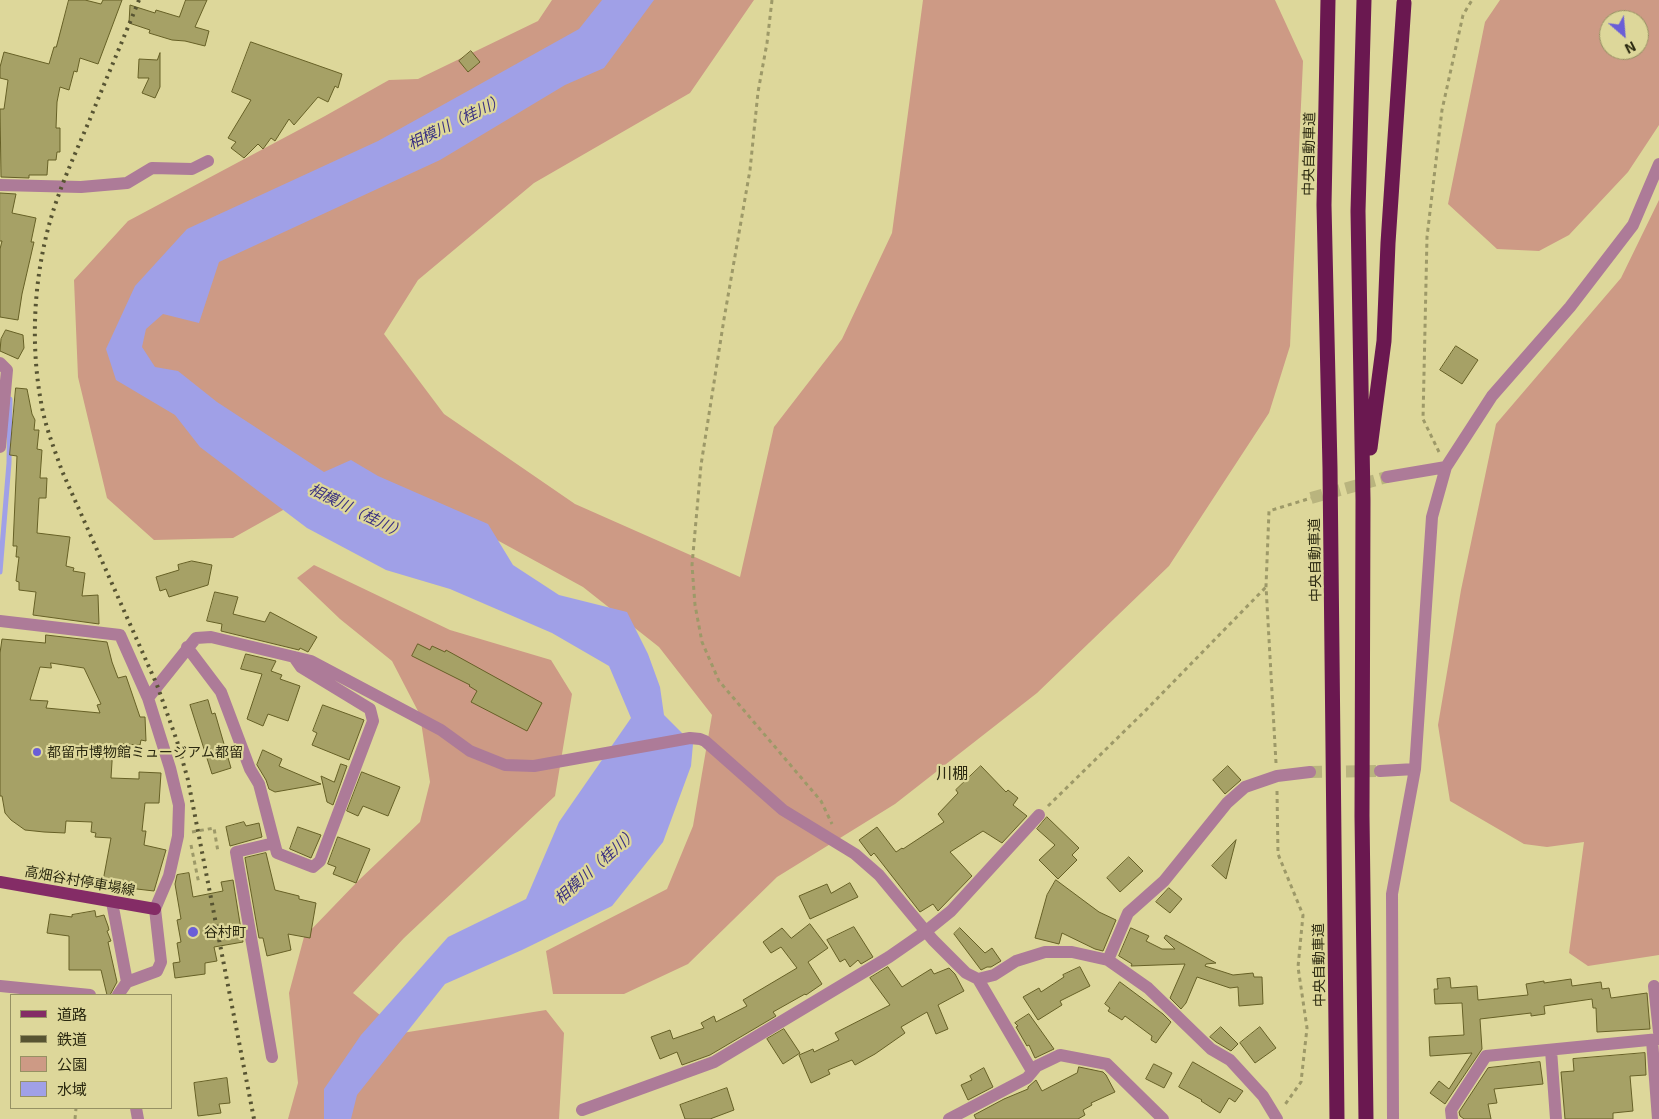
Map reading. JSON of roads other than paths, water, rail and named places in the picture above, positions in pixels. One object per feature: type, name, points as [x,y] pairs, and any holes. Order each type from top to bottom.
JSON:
[{"type":"highway","name":"中央自動車道","points":[[1328,0],[1324,205],[1330,458],[1337,1119]]},
{"type":"highway","points":[[1364,0],[1358,211],[1363,500],[1362,816],[1366,1119]]},
{"type":"highway","points":[[1363,500],[1384,341],[1388,242],[1404,3]]},
{"type":"main road","name":"高畑谷村停車場線","points":[[0,882],[155,909]]},
{"type":"street","points":[[0,185],[81,187],[127,183],[152,168],[192,169],[208,161]]},
{"type":"street","points":[[1393,1119],[1392,894],[1415,769],[1432,517],[1446,468],[1492,396],[1570,307],[1634,225],[1659,164]]},
{"type":"street","points":[[0,363],[7,370],[0,447]]},
{"type":"street","points":[[1387,477],[1446,468]]},
{"type":"street","points":[[0,621],[120,635],[148,698],[170,768],[179,805],[178,836],[169,876],[155,909],[161,962],[157,971],[127,982],[119,994]]},
{"type":"street","points":[[148,698],[196,638],[211,637],[311,661],[441,730],[470,751],[505,765],[534,766],[690,738],[705,741],[783,810],[855,854],[889,885],[925,932],[966,973],[978,979],[1032,1072]]},
{"type":"street","points":[[187,647],[221,692],[250,769],[259,784],[277,853],[313,867],[320,862],[373,720],[370,709],[301,667],[294,657]]},
{"type":"street","points":[[1380,771],[1415,769]]},
{"type":"street","points":[[1108,960],[1128,913],[1164,881],[1227,803],[1245,787],[1277,776],[1310,772]]},
{"type":"street","points":[[582,1110],[714,1062],[889,957],[952,911],[1039,815]]},
{"type":"street","points":[[272,1057],[236,852],[274,843]]},
{"type":"street","points":[[112,902],[127,982]]},
{"type":"street","points":[[978,979],[994,975],[1016,961],[1045,952],[1072,952],[1108,960],[1148,988],[1211,1049],[1230,1060],[1263,1096],[1277,1118]]},
{"type":"street","points":[[0,986],[80,994]]},
{"type":"street","points":[[1654,986],[1658,1119]]},
{"type":"street","points":[[1452,1119],[1451,1110],[1486,1056],[1657,1037]]},
{"type":"street","points":[[1551,1050],[1556,1119]]},
{"type":"street","points":[[949,1119],[1027,1078],[1037,1066],[1060,1055],[1107,1064],[1163,1119]]},
{"type":"water","name":"相模川（桂川）","points":[[602,0],[654,0],[604,68],[565,85],[440,160],[219,262],[199,323],[163,314],[146,329],[142,347],[155,367],[178,371],[217,402],[324,472],[351,460],[378,476],[488,524],[513,565],[559,595],[627,612],[648,654],[660,687],[664,715],[693,744],[691,766],[663,842],[612,906],[522,950],[445,984],[357,1095],[351,1119],[324,1119],[324,1089],[361,1035],[448,937],[526,899],[559,822],[631,718],[609,666],[552,633],[450,589],[386,570],[307,528],[200,447],[175,415],[116,380],[106,349],[135,286],[187,229],[378,141],[579,29]]},
{"type":"waterway","points":[[0,572],[9,463],[10,399]]},
{"type":"tunnel","points":[[1311,498],[1387,477]]},
{"type":"tunnel","points":[[1310,772],[1380,771]]},
{"type":"railway","points":[[139,0],[59,193],[45,240],[37,286],[35,333],[38,379],[45,420],[62,471],[157,685],[177,741],[188,780],[254,1119]]},
{"type":"place","name":"都留市博物館ミュージアム都留","points":[[37,752]]},
{"type":"place","name":"谷村町","points":[[193,932]]},
{"type":"district","name":"川棚","points":[[952,774]]}]
